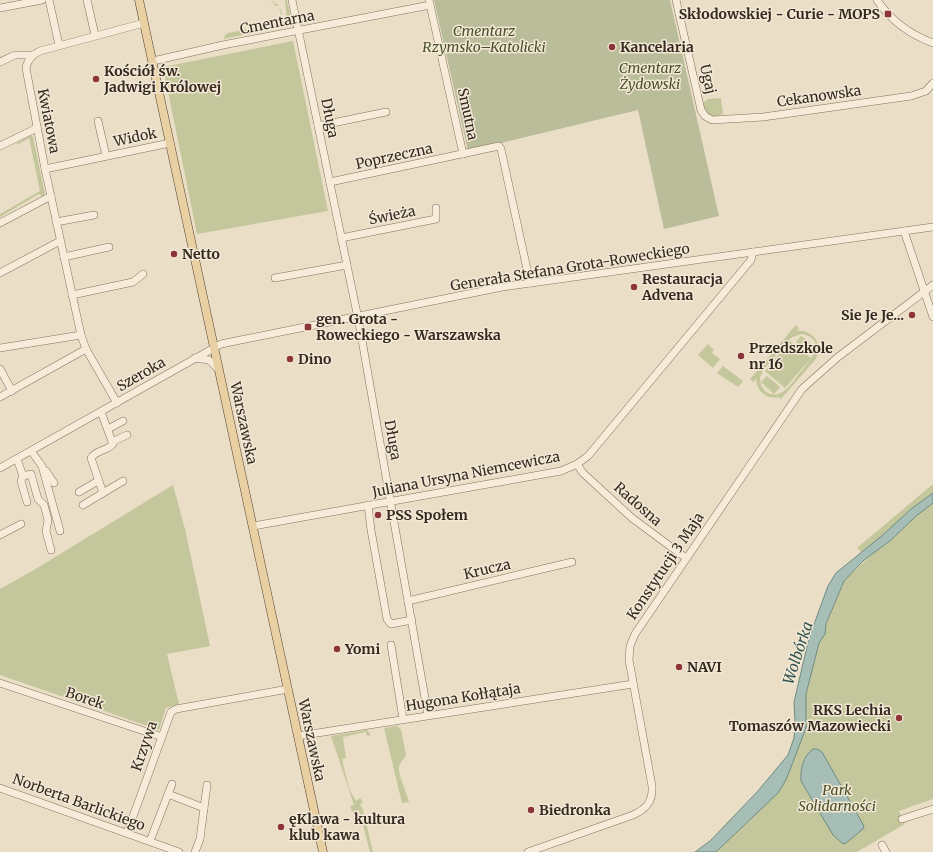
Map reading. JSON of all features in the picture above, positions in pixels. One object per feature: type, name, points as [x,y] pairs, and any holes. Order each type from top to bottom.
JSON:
[{"type":"main road","name":"Warszawska","points":[[139,0],[323,852]]},
{"type":"street","points":[[0,8],[42,0]]},
{"type":"street","points":[[50,0],[59,45]]},
{"type":"street","points":[[87,0],[95,36]]},
{"type":"street","name":"Długa","points":[[292,0],[357,316],[428,715]]},
{"type":"street","name":"Ugaj","points":[[676,0],[702,110],[705,116]]},
{"type":"street","points":[[877,0],[888,14],[903,28],[933,43]]},
{"type":"street","name":"Cmentarna","points":[[153,61],[430,2]]},
{"type":"street","name":"Smutna","points":[[430,2],[463,154],[495,146],[499,146],[501,149],[530,283]]},
{"type":"street","points":[[0,62],[15,55],[32,55],[59,45],[144,23]]},
{"type":"street","points":[[15,55],[26,68]]},
{"type":"street","points":[[26,68],[27,61],[32,55]]},
{"type":"street","name":"Kwiatowa","points":[[26,68],[45,169],[81,335],[86,349],[117,403]]},
{"type":"street","name":"Cekanowska","points":[[705,116],[715,120],[756,118],[852,105],[919,94],[926,91],[933,83]]},
{"type":"street","points":[[318,126],[386,112]]},
{"type":"street","name":"Widok","points":[[98,122],[106,156]]},
{"type":"street","points":[[0,146],[37,128]]},
{"type":"street","name":"Widok","points":[[45,169],[170,143]]},
{"type":"street","name":"Poprzeczna","points":[[330,182],[463,154]]},
{"type":"street","points":[[0,223],[51,196]]},
{"type":"street","name":"Świeża","points":[[341,238],[436,219],[436,208]]},
{"type":"street","points":[[56,222],[94,214]]},
{"type":"street","name":"Generała Stefana Grota-Roweckiego","points":[[214,347],[357,316],[530,283],[933,227]]},
{"type":"street","points":[[904,231],[933,317]]},
{"type":"street","points":[[0,273],[60,241]]},
{"type":"street","points":[[64,257],[109,247]]},
{"type":"street","name":"Juliana Ursyna Niemcewicza","points":[[252,526],[561,471],[577,464],[588,456],[751,260],[753,252]]},
{"type":"street","points":[[275,278],[347,265]]},
{"type":"street","points":[[72,295],[133,282],[143,274]]},
{"type":"street","name":"Konstytucji 3 Maja","points":[[528,852],[633,815],[642,811],[648,805],[652,798],[652,786],[628,660],[632,640],[686,558],[802,389],[838,357],[933,285]]},
{"type":"street","points":[[0,348],[81,335]]},
{"type":"street","name":"Szeroka","points":[[0,468],[214,347]]},
{"type":"street","points":[[0,397],[86,349]]},
{"type":"street","points":[[194,358],[208,360],[218,369]]},
{"type":"street","points":[[0,369],[12,391]]},
{"type":"street","points":[[101,412],[112,442],[112,446],[96,454],[92,458],[103,493]]},
{"type":"street","points":[[108,429],[123,422]]},
{"type":"street","points":[[112,442],[127,435]]},
{"type":"street","points":[[31,451],[54,483]]},
{"type":"street","points":[[17,459],[23,476],[21,481],[27,502]]},
{"type":"street","name":"Radosna","points":[[577,464],[583,473],[632,518],[686,558]]},
{"type":"street","points":[[42,466],[60,531]]},
{"type":"street","points":[[23,476],[31,474],[38,499],[44,505],[48,520],[46,531],[52,550]]},
{"type":"street","points":[[79,492],[98,481]]},
{"type":"street","points":[[83,505],[123,481]]},
{"type":"street","points":[[368,505],[386,619],[391,624],[412,620]]},
{"type":"street","points":[[0,536],[21,524]]},
{"type":"street","name":"Krucza","points":[[408,601],[572,562]]},
{"type":"street","points":[[391,645],[403,719]]},
{"type":"street","name":"Borek","points":[[0,683],[162,737]]},
{"type":"street","name":"Hugona Kołłątaja","points":[[298,736],[633,684]]},
{"type":"street","name":"Krzywa","points":[[127,833],[162,737],[168,716],[176,710],[288,690]]},
{"type":"street","name":"Norberta Barlickiego","points":[[150,842],[172,784]]},
{"type":"street","points":[[195,852],[200,839],[207,785]]},
{"type":"street","name":"Norberta Barlickiego","points":[[0,788],[179,852]]},
{"type":"street","points":[[168,794],[204,808]]},
{"type":"street","points":[[902,819],[933,808]]},
{"type":"street","points":[[882,845],[886,852]]},
{"type":"green space","points":[[285,0],[287,0],[292,24],[224,39],[225,35],[228,33],[282,23],[279,7],[283,22],[287,22]]},
{"type":"green space","name":"Cmentarz Żydowski","points":[[434,0],[670,0],[719,216],[664,229],[638,110],[468,151]]},
{"type":"green space","points":[[293,41],[328,211],[197,234],[163,67]]},
{"type":"green space","points":[[721,98],[723,114],[712,117],[705,111],[704,102],[708,99]]},
{"type":"green space","points":[[31,135],[33,137],[45,194],[42,196],[39,194],[0,217],[0,214],[40,191],[29,138],[17,145],[17,143]]},
{"type":"green space","points":[[796,325],[799,328],[796,331],[808,333],[816,339],[819,349],[815,360],[780,400],[780,397],[775,398],[764,394],[758,388],[756,379],[753,382],[750,379]],"holes":[[[802,334],[810,337],[814,341],[814,353],[790,386],[778,394],[770,394],[764,390],[761,385],[760,378],[763,370],[792,337]]]},
{"type":"green space","points":[[801,336],[814,346],[808,352],[796,342]]},
{"type":"green space","points":[[790,341],[811,358],[785,388],[765,371]]},
{"type":"green space","points":[[708,344],[714,350],[712,353],[720,359],[713,368],[698,355]]},
{"type":"green space","points":[[723,366],[743,381],[738,387],[717,373]]},
{"type":"green space","points":[[767,376],[780,387],[774,394],[761,382]]},
{"type":"green space","name":"Park Solidarności","points":[[933,484],[933,799],[899,811],[905,824],[857,852],[714,852],[766,803],[806,728],[806,694],[819,643],[844,581],[868,558],[857,548]]},
{"type":"green space","points":[[173,485],[185,529],[210,646],[167,654],[179,704],[166,708],[159,730],[0,675],[0,589],[34,570]]},
{"type":"green space","points":[[397,726],[401,730],[406,755],[400,764],[399,769],[409,802],[402,803],[384,728]]},
{"type":"green space","points":[[367,730],[371,735],[367,736],[366,732],[343,737],[346,758],[342,759],[349,789],[356,801],[360,798],[363,802],[360,804],[363,810],[373,852],[370,852],[359,810],[352,812],[350,806],[354,805],[331,736]]},
{"type":"water","points":[[933,493],[933,503],[915,517],[891,540],[864,560],[844,581],[826,624],[825,634],[819,643],[806,694],[806,728],[786,780],[778,793],[716,852],[695,852],[710,841],[757,792],[788,755],[794,738],[794,702],[809,638],[828,586],[836,573],[884,534],[911,509]]},
{"type":"water","points":[[813,749],[817,749],[822,752],[864,826],[863,829],[843,844],[833,835],[801,781],[803,764],[807,755]]},
{"type":"place","name":"Skłodowskiej - Curie - MOPS","points":[[888,14]]},
{"type":"place","name":"Kancelaria","points":[[612,47]]},
{"type":"place","name":"Kościół św. Jadwigi Królowej","points":[[96,79]]},
{"type":"place","name":"Netto","points":[[174,254]]},
{"type":"place","name":"Restauracja Advena","points":[[634,287]]},
{"type":"place","name":"Sie Je Je...","points":[[912,315]]},
{"type":"place","name":"gen. Grota - Roweckiego - Warszawska","points":[[308,327]]},
{"type":"place","name":"Przedszkole nr 16","points":[[741,356]]},
{"type":"place","name":"Dino","points":[[290,359]]},
{"type":"place","name":"PSS Społem","points":[[378,515]]},
{"type":"place","name":"Yomi","points":[[337,649]]},
{"type":"place","name":"NAVI","points":[[679,667]]},
{"type":"place","name":"RKS Lechia Tomaszów Mazowiecki","points":[[899,718]]},
{"type":"place","name":"Biedronka","points":[[531,810]]},
{"type":"place","name":"ęKlawa - kultura klub kawa","points":[[281,827]]},
{"type":"park label","name":"Cmentarz Rzymsko–Katolicki","points":[[484,40]]},
{"type":"water label","name":"Wolbórka","points":[[798,653]]}]
